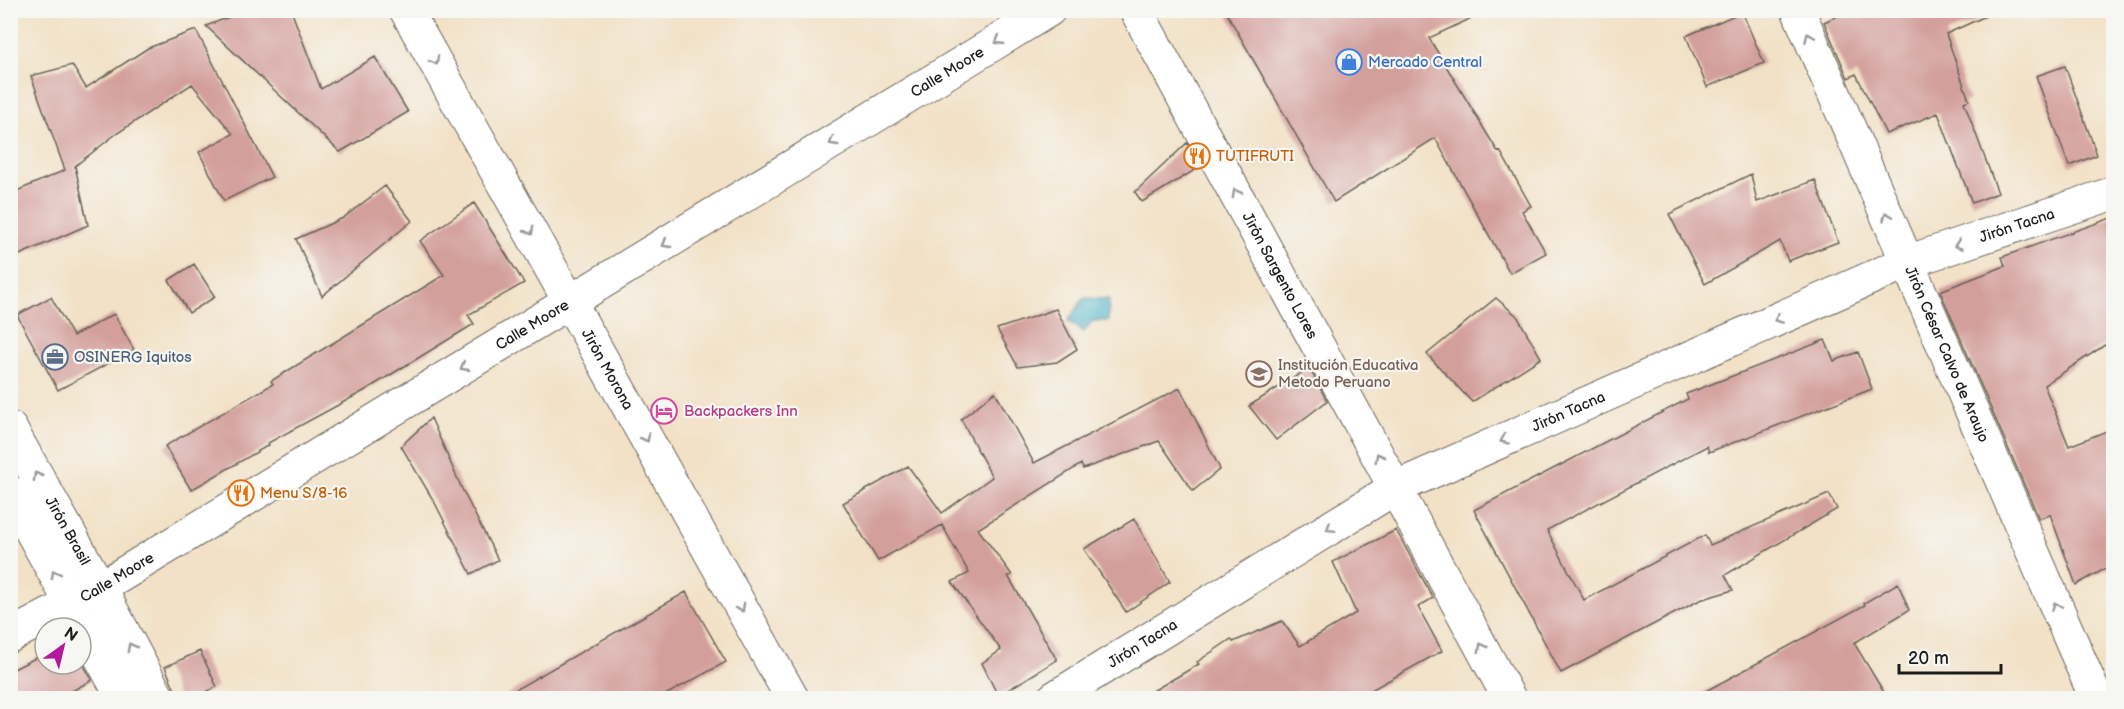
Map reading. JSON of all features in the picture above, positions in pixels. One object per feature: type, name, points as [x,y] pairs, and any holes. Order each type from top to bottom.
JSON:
[{"type":"street","name":"Jirón Morona","points":[[406,10],[792,699]]},
{"type":"street","name":"Calle Moore","points":[[10,636],[100,588],[1049,10]]},
{"type":"street","name":"Jirón Sargento Lores","points":[[1136,10],[1509,699]]},
{"type":"street","name":"Jirón César Calvo de Araujo","points":[[1798,10],[2096,699]]},
{"type":"street","name":"Jirón Tacna","points":[[1054,699],[1395,488],[1907,262],[2114,193]]},
{"type":"street","name":"Jirón Brasil","points":[[10,428],[100,588],[158,699]]},
{"type":"street","points":[[10,492],[123,699]]},
{"type":"water","points":[[1084,298],[1109,299],[1108,321],[1092,321],[1084,332],[1068,321]]},
{"type":"building","points":[[247,10],[291,10],[321,89],[375,57],[408,112],[340,152],[206,26]]},
{"type":"building","name":"Mercado Central","points":[[1225,10],[1489,10],[1429,38],[1498,152],[1500,151],[1531,206],[1522,211],[1546,253],[1510,273],[1435,138],[1334,202]]},
{"type":"building","points":[[1850,10],[1999,10],[1946,34],[1969,100],[1964,102],[1998,193],[1972,203],[1938,113],[1886,134],[1856,74],[1848,78],[1824,22]]},
{"type":"building","points":[[1742,12],[1764,63],[1707,87],[1686,36]]},
{"type":"building","points":[[196,30],[272,177],[224,201],[199,152],[233,134],[192,84],[116,134],[75,166],[88,225],[10,259],[10,194],[65,170],[31,76],[72,65],[86,88],[148,48]]},
{"type":"building","points":[[2065,66],[2097,155],[2069,166],[2036,76]]},
{"type":"building","points":[[1187,143],[1200,167],[1142,202],[1135,192]]},
{"type":"building","points":[[1751,174],[1757,202],[1815,180],[1838,242],[1788,261],[1780,241],[1705,284],[1669,214]]},
{"type":"building","points":[[385,186],[412,221],[322,296],[296,239],[343,218]]},
{"type":"building","points":[[474,203],[524,283],[468,315],[474,324],[364,391],[268,443],[269,445],[191,490],[165,446],[273,384],[271,381],[444,275],[420,241]]},
{"type":"building","points":[[2114,217],[2114,339],[2044,385],[2069,446],[2114,428],[2114,564],[2076,585],[2050,514],[2039,519],[1940,291],[2005,266],[2002,257]]},
{"type":"building","points":[[194,264],[215,297],[189,313],[169,280]]},
{"type":"building","points":[[51,297],[73,336],[114,314],[134,350],[58,390],[17,315]]},
{"type":"building","points":[[1496,298],[1517,316],[1541,358],[1472,402],[1427,354]]},
{"type":"building","points":[[1056,309],[1077,349],[1057,362],[1018,367],[997,329]]},
{"type":"building","points":[[1825,340],[1834,361],[1858,352],[1872,389],[1709,452],[1707,446],[1547,530],[1584,600],[1705,535],[1710,545],[1829,494],[1837,509],[1725,575],[1733,590],[1700,600],[1561,673],[1474,510],[1688,399],[1686,394]]},
{"type":"building","points":[[1309,368],[1327,401],[1276,440],[1249,406]]},
{"type":"building","points":[[1180,388],[1220,469],[1193,491],[1159,441],[1083,469],[1081,464],[978,529],[1012,575],[1008,576],[1057,660],[998,696],[982,663],[1001,650],[952,582],[969,573],[942,525],[878,561],[843,503],[908,466],[942,513],[992,477],[961,419],[995,392],[1034,463]]},
{"type":"building","points":[[431,418],[462,489],[498,560],[471,574],[435,503],[401,446]]},
{"type":"building","points":[[1134,519],[1170,582],[1126,612],[1084,549]]},
{"type":"building","points":[[1396,530],[1433,598],[1418,607],[1442,651],[1355,699],[1139,699],[1199,664],[1197,662],[1231,639],[1233,642],[1282,621],[1300,646],[1356,613],[1333,562]]},
{"type":"building","points":[[1898,583],[1909,610],[1854,643],[1888,699],[1691,699],[1865,605],[1864,603]]},
{"type":"building","points":[[686,592],[726,662],[658,699],[499,699]]},
{"type":"building","points":[[200,651],[217,687],[191,699],[179,699],[165,667]]},
{"type":"building","points":[[33,659],[33,676],[90,676],[92,680],[58,699],[10,699],[10,671]]},
{"type":"place","name":"Mercado Central","points":[[1349,62]]},
{"type":"place","name":"TUTIFRUTI","points":[[1197,156]]},
{"type":"place","name":"OSINERG Iquitos","points":[[55,357]]},
{"type":"place","name":"Institución Educativa Metodo Peruano","points":[[1259,374]]},
{"type":"place","name":"Backpackers Inn","points":[[664,411]]},
{"type":"place","name":"Menu S/8-16","points":[[241,493]]}]
